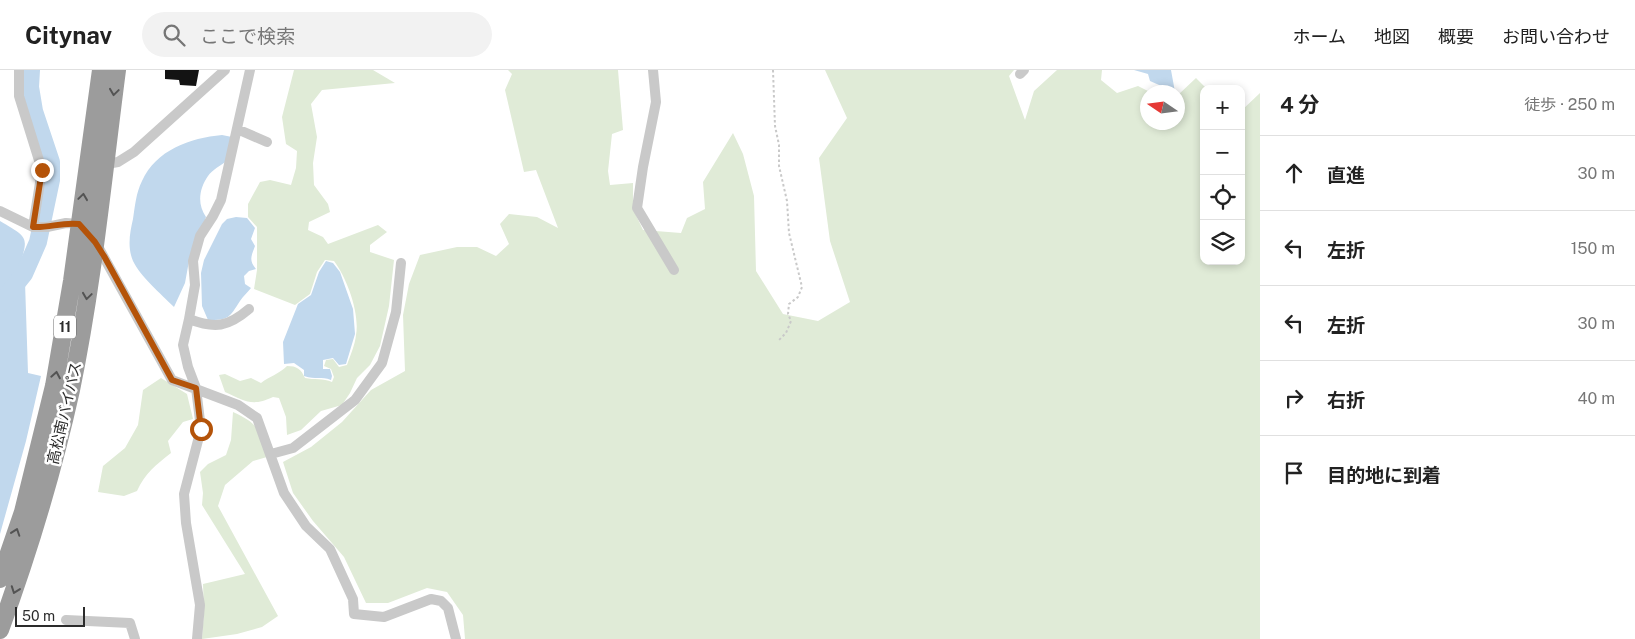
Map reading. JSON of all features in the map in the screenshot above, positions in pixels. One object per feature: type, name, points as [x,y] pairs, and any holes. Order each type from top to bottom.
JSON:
[{"type":"highway","name":"高松南バイパス","points":[[0,630],[39,516],[56,452],[97,251],[99,214],[96,164],[100,70]]},
{"type":"highway","name":"高松南バイパス","points":[[0,579],[23,512],[54,386],[73,274],[79,224],[96,164],[117,70]]},
{"type":"street","points":[[19,70],[19,96],[42,170],[33,227]]},
{"type":"street","points":[[96,164],[118,162],[134,152],[225,70]]},
{"type":"street","points":[[197,639],[200,605],[186,523],[184,494],[201,429],[196,388],[188,367],[183,345],[190,319],[195,284],[193,261],[200,236],[221,200],[250,70]]},
{"type":"street","points":[[653,70],[656,102],[643,166],[638,208],[674,270]]},
{"type":"street","points":[[237,129],[268,142]]},
{"type":"street","points":[[0,211],[33,227],[47,227],[66,223],[79,224],[99,214]]},
{"type":"street","points":[[79,224],[97,251],[172,380],[238,405],[257,418],[284,493],[306,526],[330,549],[353,599],[354,614],[384,617],[431,599],[441,602],[448,608],[456,639]]},
{"type":"street","points":[[73,274],[83,260],[97,251]]},
{"type":"street","points":[[271,454],[293,448],[355,400],[382,363],[396,312],[401,263]]},
{"type":"street","points":[[190,319],[203,324],[224,325],[237,319],[249,309]]},
{"type":"street","points":[[66,620],[130,623],[135,639]]},
{"type":"path","points":[[773,70],[779,166],[787,201],[789,233],[802,287],[798,297],[789,304],[788,314],[791,321],[786,333],[778,341]]},
{"type":"green space","points":[[294,70],[373,70],[395,83],[322,90],[311,104],[317,137],[313,163],[314,185],[328,204],[330,212],[309,222],[308,230],[323,237],[328,244],[378,225],[387,232],[370,245],[370,252],[394,260],[389,306],[380,346],[370,365],[357,378],[342,405],[321,411],[301,430],[287,435],[286,417],[279,398],[273,397],[259,402],[243,400],[225,392],[219,375],[225,374],[240,381],[251,378],[261,383],[287,366],[290,366],[296,367],[305,378],[332,382],[334,377],[331,369],[324,366],[326,360],[333,359],[339,367],[347,365],[355,343],[357,326],[354,307],[348,286],[334,261],[325,260],[317,272],[310,294],[295,305],[254,289],[257,270],[257,227],[248,217],[248,204],[260,182],[270,180],[291,185],[296,168],[297,151],[286,144],[282,117]]},
{"type":"green space","points":[[508,70],[618,70],[623,130],[612,134],[608,171],[610,185],[633,183],[633,209],[643,230],[681,233],[687,218],[705,209],[703,182],[733,133],[743,154],[754,196],[756,271],[783,314],[818,321],[850,302],[830,241],[819,158],[847,118],[825,70],[1014,70],[1009,76],[1025,120],[1034,91],[1057,70],[1102,70],[1101,80],[1117,93],[1140,87],[1140,130],[1185,130],[1185,88],[1196,78],[1203,85],[1200,85],[1200,265],[1245,265],[1245,107],[1260,93],[1260,639],[465,639],[463,615],[447,592],[427,588],[388,603],[366,603],[344,557],[313,521],[293,493],[283,462],[311,447],[342,422],[371,390],[405,371],[403,315],[409,284],[420,255],[457,247],[477,247],[496,256],[509,244],[500,224],[509,214],[537,217],[558,228],[536,170],[524,172],[505,90],[512,74]]},
{"type":"green space","points":[[161,378],[187,394],[193,419],[183,422],[168,441],[171,453],[147,474],[137,491],[124,496],[98,492],[103,466],[125,448],[138,425],[143,390]]},
{"type":"green space","points":[[233,412],[249,421],[258,429],[267,457],[253,461],[225,485],[218,506],[278,616],[262,627],[237,634],[202,639],[204,612],[203,584],[245,574],[202,505],[203,493],[200,472],[208,464],[226,455],[231,440]]},
{"type":"water","points":[[1134,70],[1171,70],[1174,85],[1159,85],[1150,81],[1148,74]]},
{"type":"water","points":[[222,135],[232,137],[227,161],[210,174],[201,191],[200,202],[206,217],[189,261],[185,283],[174,307],[151,285],[136,267],[131,256],[130,234],[138,190],[148,170],[165,154],[198,139]]},
{"type":"water","points":[[236,217],[247,218],[255,228],[251,239],[255,246],[251,260],[256,269],[249,271],[244,276],[245,284],[251,288],[228,317],[208,320],[202,306],[201,273],[204,260],[222,224],[227,219]]},
{"type":"water","points":[[0,221],[17,231],[24,239],[24,250],[19,269],[24,274],[25,282],[28,373],[41,376],[26,441],[0,534]]},
{"type":"water","points":[[326,261],[333,263],[340,272],[353,309],[355,334],[346,364],[339,365],[333,358],[323,360],[323,369],[330,369],[331,380],[304,376],[304,370],[294,363],[284,364],[283,342],[298,304],[311,295],[319,272]]},
{"type":"building","points":[[165,70],[199,70],[196,86],[180,85],[179,80],[165,79]]},
{"type":"waterway","points":[[0,304],[24,274],[38,242],[51,180],[51,162],[34,111],[30,87],[31,70]]},
{"type":"route","points":[[42,170],[33,227],[47,227],[66,223],[79,224],[95,242],[172,380],[196,388],[201,429]]}]
